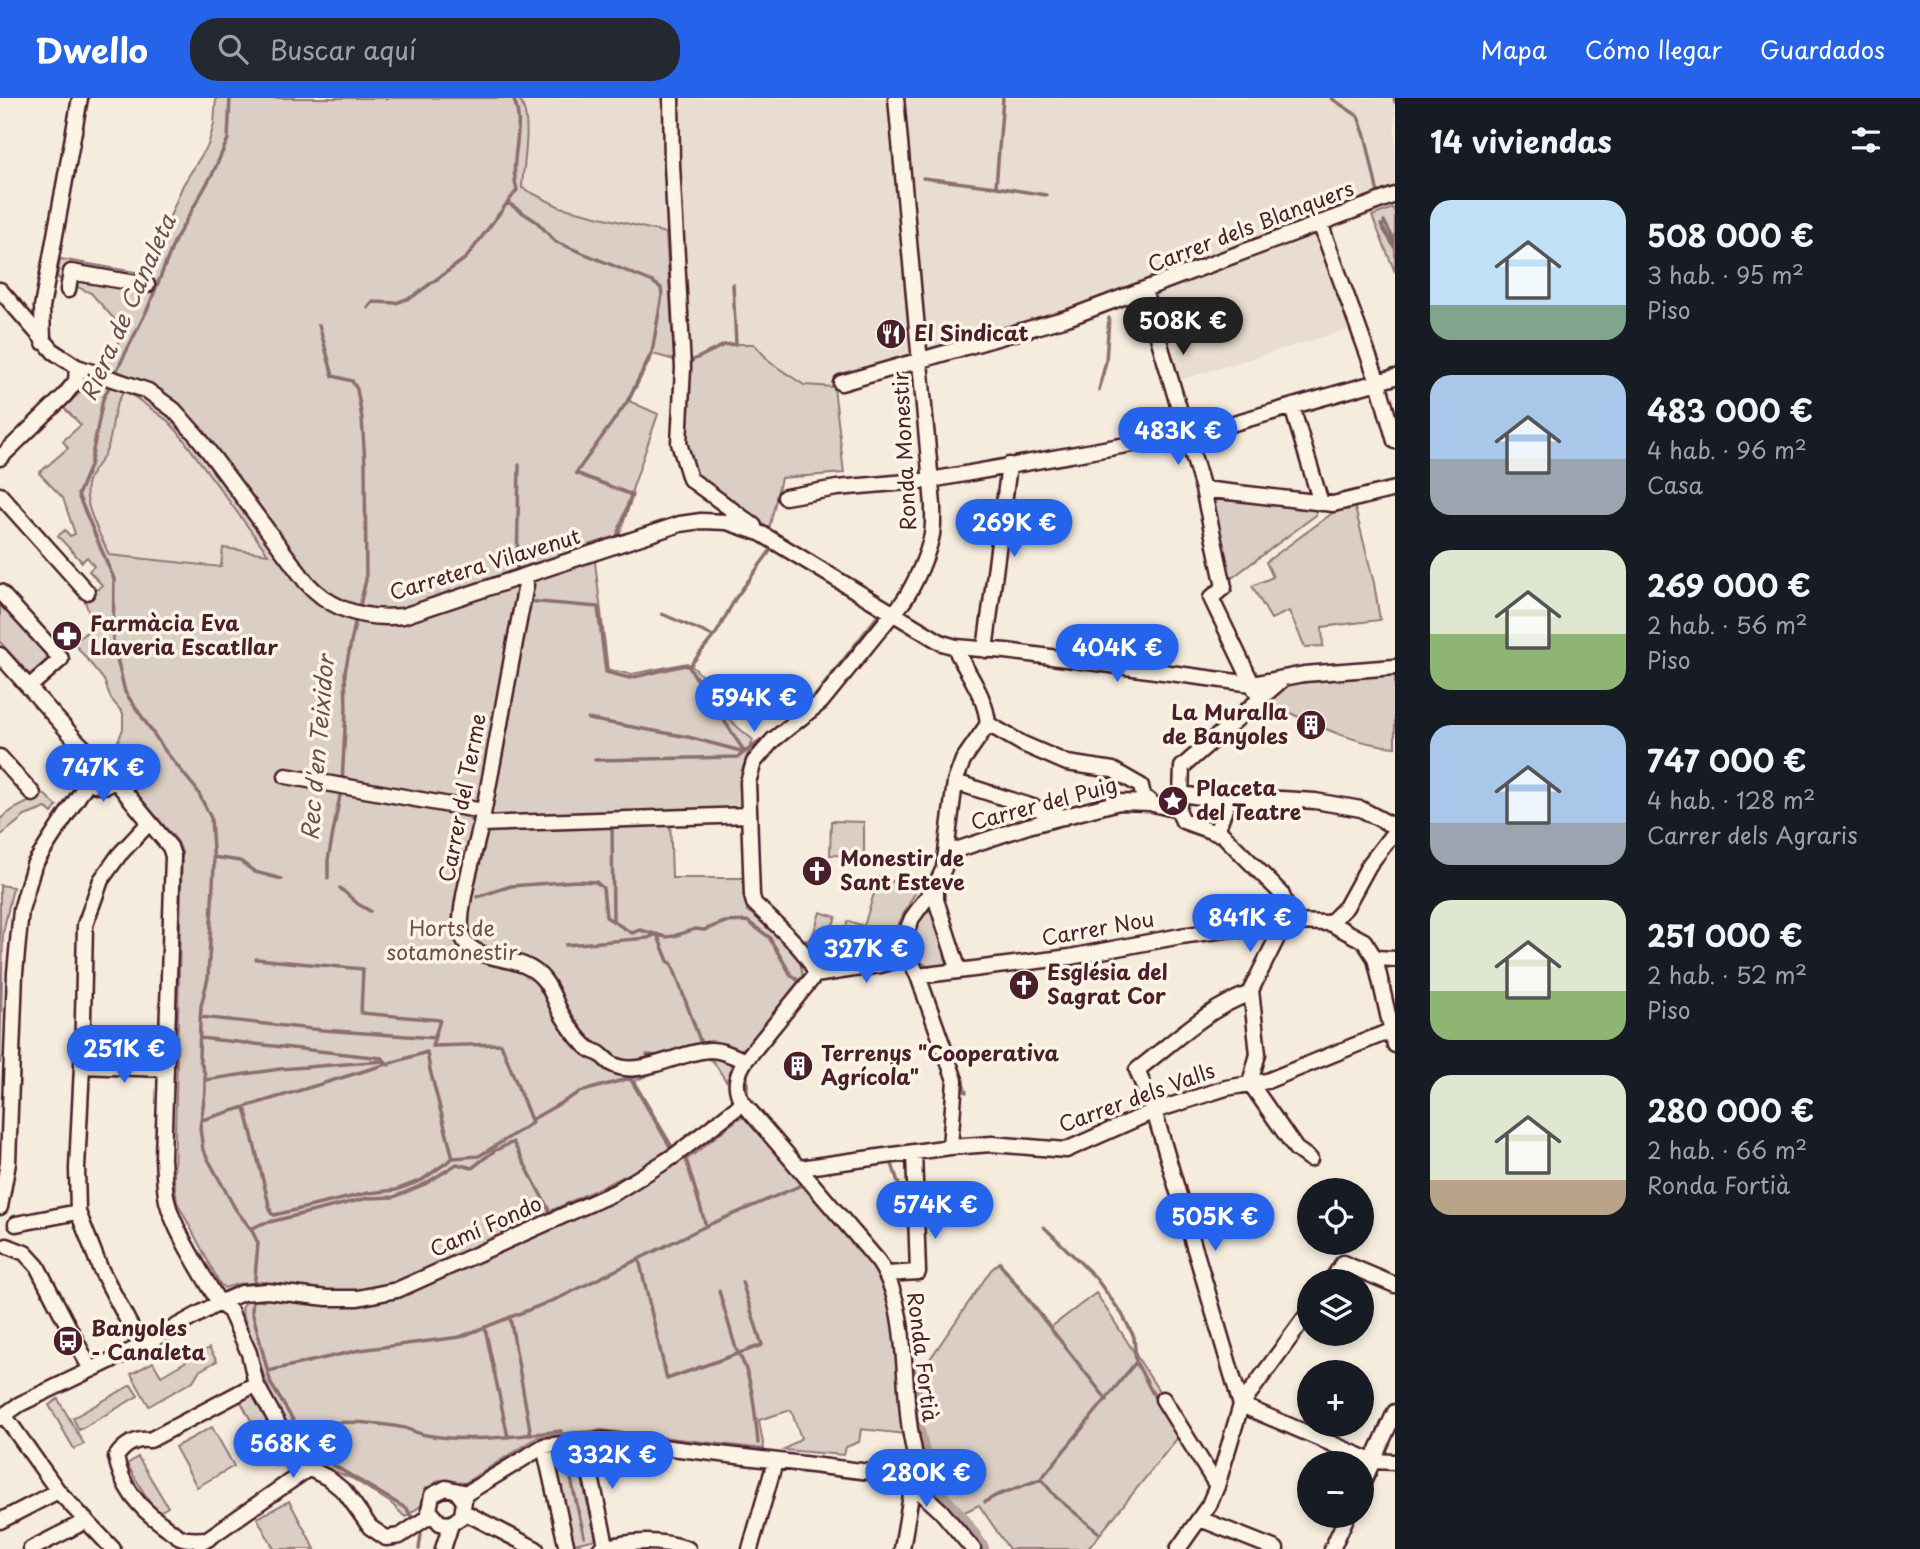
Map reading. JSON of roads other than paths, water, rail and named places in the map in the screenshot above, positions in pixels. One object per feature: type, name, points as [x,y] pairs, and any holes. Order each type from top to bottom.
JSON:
[{"type":"street","points":[[43,342],[42,307],[80,98]]},
{"type":"street","points":[[671,98],[683,368],[679,443],[690,479],[762,534]]},
{"type":"street","name":"Ronda Monestir","points":[[815,975],[815,969],[803,953],[754,903],[748,782],[754,762],[774,740],[821,702],[900,607],[931,539],[934,522],[931,480],[896,98]]},
{"type":"street","name":"Carrer dels Blanquers","points":[[841,383],[1070,317],[1395,195]]},
{"type":"street","points":[[1320,223],[1378,382],[1395,441]]},
{"type":"street","points":[[68,290],[71,272],[147,285]]},
{"type":"street","name":"Carretera Vilavenut","points":[[0,290],[54,352],[77,366],[130,383],[156,396],[182,418],[306,582],[320,596],[342,609],[380,617],[403,616],[691,522],[727,522],[762,534],[942,643],[956,647],[1252,684],[1395,667]]},
{"type":"street","points":[[1144,290],[1203,489],[1224,587],[1211,598],[1260,700]]},
{"type":"street","points":[[19,313],[35,312],[42,307]]},
{"type":"street","points":[[0,458],[64,396],[76,381],[77,366]]},
{"type":"street","points":[[785,497],[837,488],[931,480],[1188,434],[1395,377]]},
{"type":"street","points":[[1292,407],[1321,503]]},
{"type":"street","points":[[985,650],[1009,465]]},
{"type":"street","points":[[1203,489],[1333,504],[1395,489]]},
{"type":"street","points":[[0,495],[87,592]]},
{"type":"street","name":"Carrer del Terme","points":[[525,576],[526,585],[460,925],[463,937],[470,948],[485,955],[520,962],[543,978],[581,1040],[612,1065],[638,1068],[685,1054],[713,1050],[745,1061]]},
{"type":"street","points":[[0,592],[61,659],[29,687]]},
{"type":"street","points":[[950,1147],[955,1080],[918,976],[902,943],[912,918],[936,885],[947,853],[955,782],[963,760],[988,724],[987,712],[980,694],[956,647]]},
{"type":"street","points":[[0,655],[94,758]]},
{"type":"street","points":[[1285,678],[1182,767],[1178,810],[1183,821],[1220,835],[1255,865],[1281,893],[1286,905],[1285,922],[1251,993],[1258,1054],[1250,1083],[1296,1149],[1310,1159]]},
{"type":"street","points":[[988,724],[1067,763],[1113,770],[1141,786],[1143,796],[1153,804]]},
{"type":"street","points":[[2,1248],[15,1236],[16,1223],[11,1215],[0,1208],[8,1163],[20,910],[33,865],[89,780],[87,768],[94,758],[104,756],[113,761],[117,770],[114,779],[102,786],[89,780]]},
{"type":"street","points":[[0,757],[33,794]]},
{"type":"street","points":[[286,776],[482,818],[749,815]]},
{"type":"street","points":[[114,779],[170,847],[173,856],[163,1158],[164,1183],[176,1224],[219,1303],[230,1311],[249,1353],[256,1384],[295,1456],[308,1469],[328,1478],[345,1492],[370,1527],[386,1538],[400,1536],[431,1515]]},
{"type":"street","points":[[955,782],[1065,817]]},
{"type":"street","points":[[1181,794],[1234,800],[1315,801],[1361,809],[1395,829],[1378,852],[1346,907],[1330,923],[1364,941],[1375,957],[1394,1035]]},
{"type":"street","points":[[1220,835],[1234,800]]},
{"type":"street","name":"Carrer del Puig","points":[[947,853],[1023,828],[1119,802],[1153,804],[1178,810]]},
{"type":"street","points":[[1023,828],[1028,805]]},
{"type":"street","points":[[141,1346],[100,1268],[78,1212],[77,1168],[85,925],[101,880],[119,855],[149,823]]},
{"type":"street","points":[[936,885],[936,900],[959,971]]},
{"type":"street","name":"Carrer Nou","points":[[918,976],[1070,957],[1181,936],[1285,922],[1330,923]]},
{"type":"street","points":[[743,1103],[736,1086],[737,1075],[745,1061],[815,975],[880,965],[909,957]]},
{"type":"street","points":[[1375,957],[1395,959]]},
{"type":"street","points":[[1241,1405],[1154,1111],[1137,1070],[1194,1023],[1227,1001],[1251,993]]},
{"type":"street","name":"Carrer dels Valls","points":[[800,1168],[950,1147],[992,1144],[1066,1150],[1154,1111],[1250,1083],[1267,1081],[1394,1035]]},
{"type":"street","points":[[82,1066],[166,1069]]},
{"type":"street","name":"Ronda Fortià","points":[[743,1103],[887,1274],[893,1288],[916,1461],[903,1476]]},
{"type":"street","name":"Camí Fondo","points":[[2,1416],[20,1404],[141,1346],[242,1293],[267,1291],[327,1298],[358,1298],[397,1290],[616,1192],[674,1156],[743,1103]]},
{"type":"street","points":[[887,1274],[918,1272],[914,1152]]},
{"type":"street","points":[[16,1223],[78,1212]]},
{"type":"street","points":[[2,1248],[25,1253],[37,1266],[91,1370]]},
{"type":"street","points":[[1339,1269],[1343,1263],[1357,1269]]},
{"type":"street","points":[[1374,1276],[1395,1285]]},
{"type":"street","points":[[1178,1549],[1209,1505],[1241,1405],[1297,1328]]},
{"type":"street","points":[[208,1539],[180,1537],[146,1511],[126,1488],[116,1457],[122,1449],[140,1439],[150,1440],[256,1384]]},
{"type":"street","points":[[1163,1399],[1217,1486]]},
{"type":"street","points":[[1241,1405],[1349,1451]]},
{"type":"street","points":[[1374,1457],[1395,1412]]},
{"type":"street","points":[[2,1416],[58,1492],[113,1549]]},
{"type":"street","points":[[443,1549],[451,1524],[459,1519],[463,1499],[544,1446],[604,1440],[903,1476],[941,1511],[973,1549]]},
{"type":"street","points":[[583,1441],[604,1548],[644,1542],[667,1543],[688,1549]]},
{"type":"street","points":[[544,1446],[567,1549]]},
{"type":"street","points":[[1374,1461],[1395,1462]]},
{"type":"street","points":[[750,1549],[775,1462]]},
{"type":"street","points":[[194,1549],[308,1469]]},
{"type":"street","points":[[902,1549],[911,1495],[903,1476]]},
{"type":"street","points":[[451,1524],[440,1522],[431,1515],[429,1505],[432,1495],[446,1488],[536,1549]]},
{"type":"street","points":[[0,1521],[58,1492]]},
{"type":"street","points":[[908,1510],[941,1511]]},
{"type":"street","points":[[1200,1519],[1276,1549]]},
{"type":"street","points":[[31,1549],[86,1521]]},
{"type":"street","points":[[1332,1549],[1342,1528]]},
{"type":"waterway","name":"Riera de Canaleta","points":[[114,376],[148,308],[175,240],[213,173],[228,139],[230,98]]},
{"type":"waterway","name":"Rec d'en Teixidor","points":[[368,308],[373,302],[396,303],[412,297],[466,258],[517,190],[515,167],[518,120],[513,98]]},
{"type":"waterway","points":[[1003,98],[996,187],[1046,195]]},
{"type":"waterway","points":[[1331,98],[1358,116],[1378,194]]},
{"type":"waterway","points":[[1394,98],[1395,102]]},
{"type":"waterway","points":[[923,178],[996,187]]},
{"type":"waterway","points":[[508,203],[537,222],[556,242],[653,282],[661,288],[652,352],[627,402],[576,473],[632,495],[617,539]]},
{"type":"waterway","points":[[1384,221],[1395,242]]},
{"type":"waterway","points":[[1385,224],[1381,225],[1395,248]]},
{"type":"waterway","points":[[689,362],[724,345],[736,344],[733,284]]},
{"type":"waterway","points":[[1099,390],[1106,361],[1109,318]]},
{"type":"waterway","name":"Rec d'en Teixidor","points":[[319,325],[333,376],[352,381],[357,389],[362,418],[366,580],[359,609]]},
{"type":"waterway","name":"Riera de Canaleta","points":[[111,383],[103,399],[90,466],[78,495],[114,579],[113,641],[125,692],[166,752],[197,790],[211,818],[214,866],[208,978],[200,1024],[199,1056],[205,1075],[200,1128],[203,1150],[236,1210],[258,1243],[254,1288]]},
{"type":"waterway","points":[[517,573],[519,465]]},
{"type":"waterway","points":[[689,667],[717,632],[735,599],[770,551]]},
{"type":"waterway","points":[[517,590],[517,598]]},
{"type":"waterway","points":[[527,601],[598,607],[606,672],[630,678],[685,665],[689,667],[744,751]]},
{"type":"waterway","points":[[808,705],[880,613]]},
{"type":"waterway","points":[[662,614],[713,636]]},
{"type":"waterway","name":"Rec d'en Teixidor","points":[[342,783],[345,672],[355,623]]},
{"type":"waterway","points":[[588,719],[688,737],[741,751]]},
{"type":"waterway","points":[[595,760],[738,757],[777,729]]},
{"type":"waterway","name":"Rec d'en Teixidor","points":[[328,878],[328,860],[341,790]]},
{"type":"waterway","points":[[348,794],[465,815],[476,823]]},
{"type":"waterway","points":[[612,822],[613,921]]},
{"type":"waterway","points":[[213,857],[240,861],[255,872],[282,879]]},
{"type":"waterway","name":"Rec d'en Teixidor","points":[[477,897],[511,886],[596,882],[603,888],[606,917],[632,933],[640,930],[666,937],[695,929],[704,930],[725,922],[747,921],[769,937],[791,975],[799,981]]},
{"type":"waterway","name":"Rec d'en Teixidor","points":[[340,888],[370,911]]},
{"type":"waterway","points":[[566,945],[648,938],[657,934],[668,961],[672,964],[702,1046]]},
{"type":"waterway","points":[[256,959],[363,969],[361,1013],[440,1020],[432,1046],[501,1044],[531,1120],[580,1092],[630,1078],[671,1148],[645,1166]]},
{"type":"waterway","points":[[200,1017],[435,1038]]},
{"type":"waterway","points":[[200,1038],[382,1058],[389,1065]]},
{"type":"waterway","points":[[202,1120],[427,1052],[453,1158]]},
{"type":"waterway","points":[[647,1055],[661,1056]]},
{"type":"waterway","points":[[205,1080],[280,1069],[385,1061]]},
{"type":"waterway","name":"Rec d'en Teixidor","points":[[747,1070],[747,1097]]},
{"type":"waterway","name":"Rec d'en Teixidor","points":[[631,1078],[647,1073]]},
{"type":"waterway","points":[[961,1078],[966,1092]]},
{"type":"waterway","points":[[245,1107],[271,1213],[274,1215],[368,1193],[396,1190],[422,1180],[453,1158],[479,1156],[532,1123],[531,1120]]},
{"type":"waterway","points":[[251,1229],[261,1224],[368,1198],[394,1197],[425,1184],[457,1164],[472,1168],[494,1151],[513,1142],[550,1212],[639,1170]]},
{"type":"waterway","points":[[686,1159],[706,1226],[804,1184],[807,1187]]},
{"type":"waterway","name":"Rec d'en Teixidor","points":[[892,1164],[909,1215]]},
{"type":"waterway","points":[[268,1371],[360,1350],[460,1337],[559,1298],[706,1226]]},
{"type":"waterway","points":[[1044,1227],[1095,1277],[1122,1314],[1134,1337],[1136,1362],[1161,1409]]},
{"type":"waterway","points":[[639,1259],[667,1379],[762,1345],[742,1282]]},
{"type":"waterway","points":[[1000,1264],[1107,1400]]},
{"type":"waterway","points":[[885,1290],[892,1319]]},
{"type":"waterway","points":[[719,1291],[736,1349],[750,1382],[758,1443]]},
{"type":"waterway","name":"Riera de Canaleta","points":[[253,1296],[252,1311],[271,1384],[293,1420],[323,1459],[407,1509],[414,1521]]},
{"type":"waterway","points":[[510,1317],[531,1435]]},
{"type":"waterway","points":[[485,1328],[508,1437]]},
{"type":"waterway","points":[[985,1502],[1041,1479],[1136,1362]]},
{"type":"waterway","name":"Rec d'en Teixidor","points":[[914,1386],[916,1422],[929,1477],[937,1492],[961,1517],[982,1548]]},
{"type":"waterway","points":[[297,1426],[365,1423],[405,1428],[426,1435],[459,1438],[493,1438],[561,1431]]},
{"type":"waterway","points":[[569,1470],[584,1536]]},
{"type":"waterway","points":[[1041,1479],[1056,1497],[1098,1532]]},
{"type":"waterway","name":"Riera de Canaleta","points":[[418,1528],[421,1534],[419,1549]]},
{"type":"place","name":"El Sindicat","points":[[891,334]]},
{"type":"place","name":"Farmàcia Eva Llaveria Escatllar","points":[[67,636]]},
{"type":"place","name":"La Muralla de Banyoles","points":[[1311,725]]},
{"type":"place","name":"Placeta del Teatre","points":[[1173,801]]},
{"type":"place","name":"Monestir de Sant Esteve","points":[[817,871]]},
{"type":"place","name":"Església del Sagrat Cor","points":[[1024,985]]},
{"type":"place","name":"Terrenys \"Cooperativa Agrícola\"","points":[[798,1066]]},
{"type":"place","name":"Banyoles - Canaleta","points":[[68,1341]]},
{"type":"park label","name":"Horts de sotamonestir","points":[[452,941]]}]
